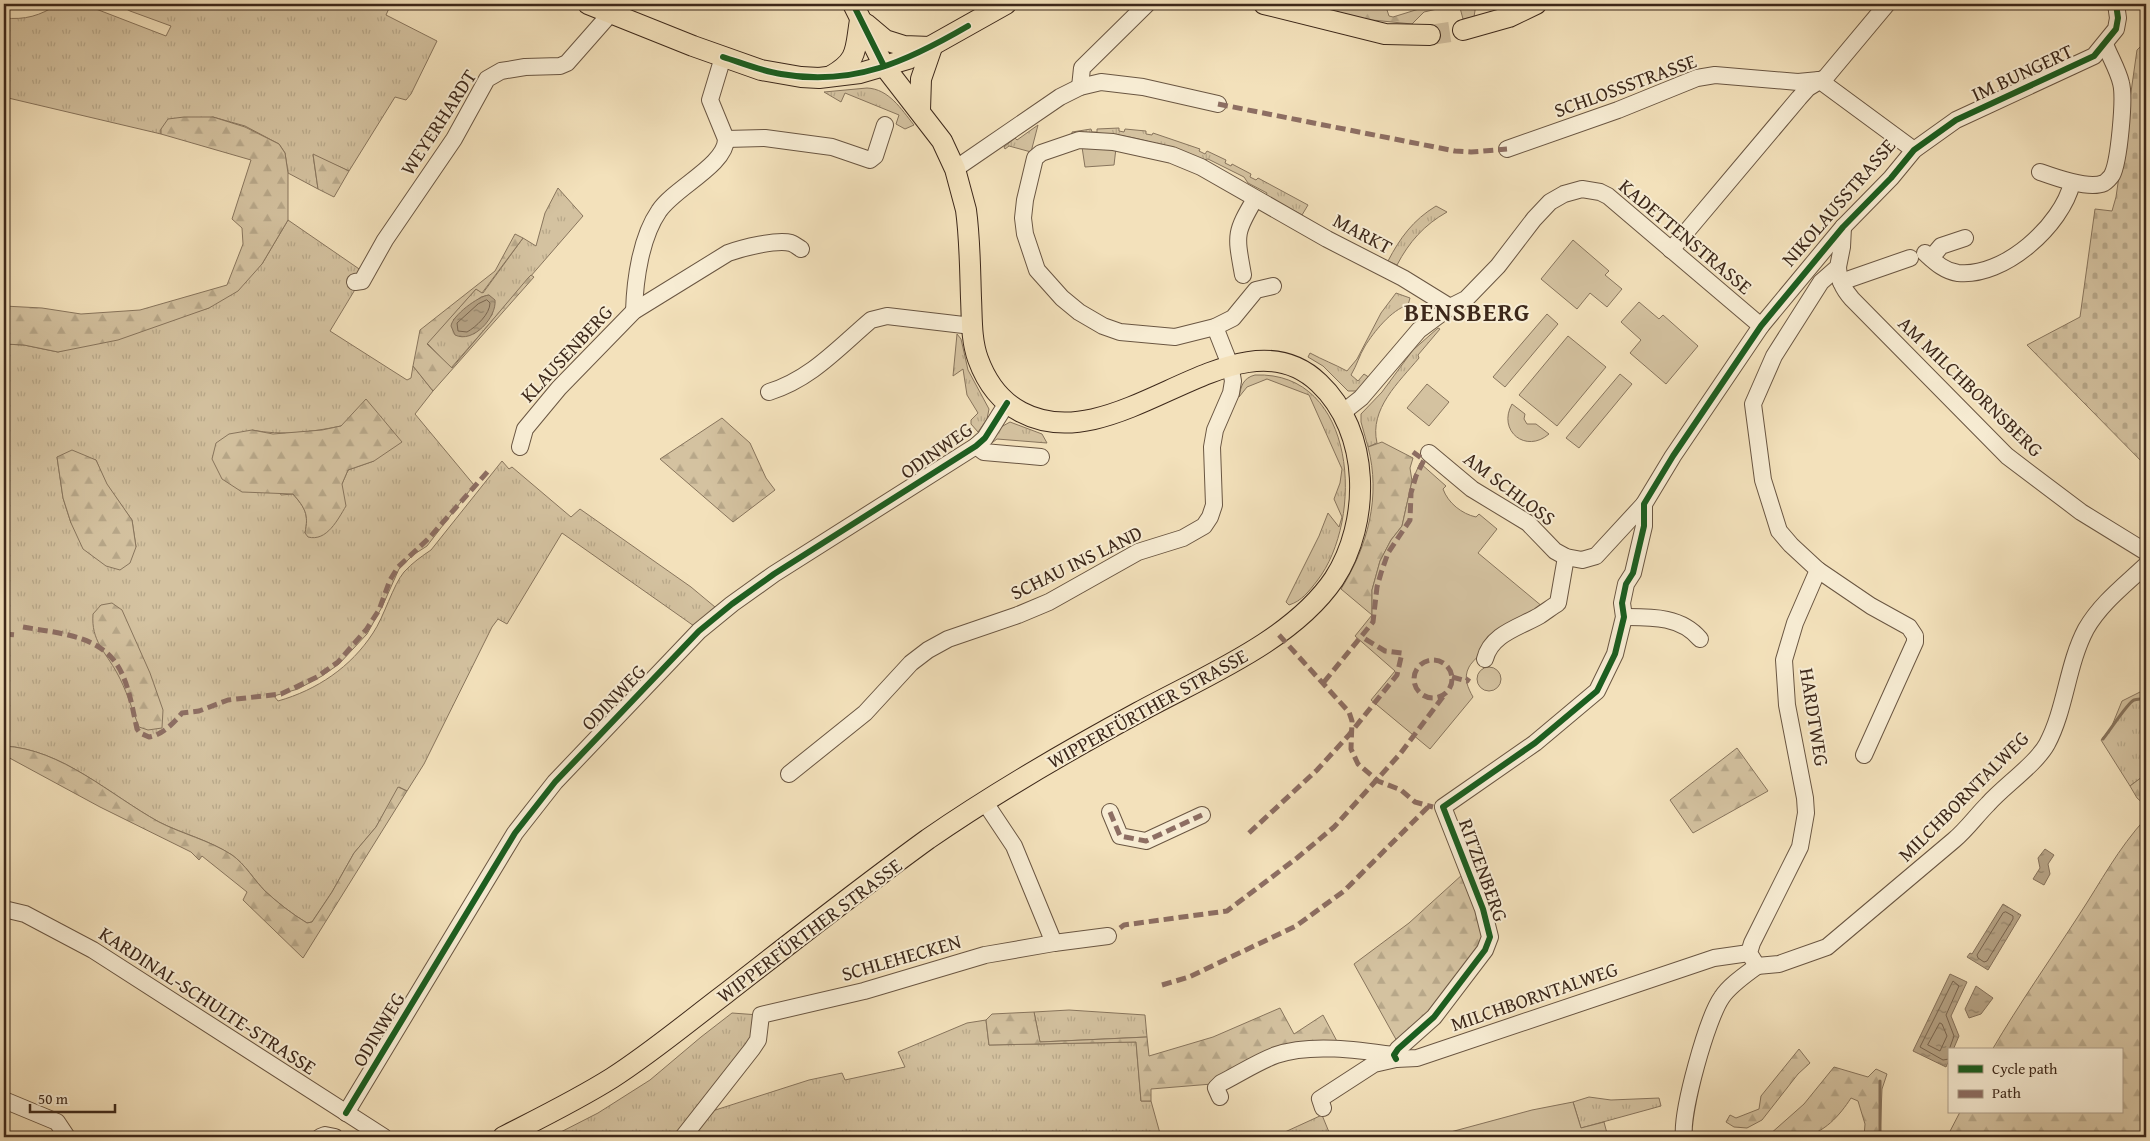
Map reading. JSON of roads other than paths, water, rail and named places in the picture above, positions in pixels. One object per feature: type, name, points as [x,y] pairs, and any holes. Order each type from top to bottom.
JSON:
[{"type":"main road","points":[[588,4],[761,70],[801,77],[828,77],[852,74],[908,59],[1006,4]]},
{"type":"main road","points":[[1264,4],[1385,34],[1430,35]]},
{"type":"main road","points":[[1463,30],[1509,17],[1536,4]]},
{"type":"main road","points":[[856,12],[885,40],[904,46],[932,47]]},
{"type":"main road","points":[[856,12],[884,66],[920,110],[942,141],[955,169],[962,192],[968,225],[972,326],[976,353],[984,374],[1007,403]]},
{"type":"main road","points":[[828,77],[851,62],[856,12]]},
{"type":"main road","points":[[920,110],[921,80],[924,66],[932,47]]},
{"type":"main road","name":"WIPPERFÜRTHER STRASSE","points":[[504,1137],[613,1077],[925,842],[984,801],[1074,748],[1279,635],[1313,604],[1334,578],[1344,561],[1352,542],[1361,500],[1358,460],[1342,413],[1318,382],[1296,367],[1269,361],[1242,362],[1230,365],[1118,412],[1074,423],[1055,423],[1041,420],[1018,411],[1007,403]]},
{"type":"street","points":[[1080,87],[1082,68],[1147,4]]},
{"type":"street","points":[[1671,250],[1799,98],[1819,80],[1826,77],[1888,4]]},
{"type":"street","name":"IM BUNGERT","points":[[1914,150],[1956,120],[2072,68],[2094,56],[2116,29],[2118,18],[2116,4]]},
{"type":"street","name":"WEYERHARDT","points":[[355,282],[362,281],[385,240],[454,139],[488,79],[501,71],[525,67],[560,66],[567,63],[611,13]]},
{"type":"street","points":[[2040,172],[2072,183],[2100,184],[2104,183],[2112,175],[2123,101],[2121,83],[2104,44]]},
{"type":"street","points":[[723,56],[710,100],[726,139],[765,138],[832,147],[870,160],[875,156],[885,125]]},
{"type":"street","name":"SCHLOSSSTRASSE","points":[[1507,150],[1618,110],[1697,78],[1715,75],[1798,82],[1819,80]]},
{"type":"street","name":"NIKOLAUSSTRASSE","points":[[1644,504],[1673,456],[1761,326],[1843,227],[1891,178],[1914,150],[1819,80]]},
{"type":"street","points":[[955,169],[1060,97],[1080,87],[1101,82],[1143,87],[1218,104]]},
{"type":"street","name":"KLAUSENBERG","points":[[520,447],[525,429],[559,388],[634,311],[635,293],[644,248],[651,225],[659,210],[674,194],[721,155],[726,145],[726,139]]},
{"type":"street","name":"MARKT","points":[[1215,327],[1175,337],[1120,332],[1103,326],[1079,312],[1057,293],[1037,270],[1025,234],[1024,200],[1035,158],[1041,153],[1078,140],[1114,142],[1148,148],[1172,155],[1201,167],[1254,199],[1402,278],[1450,307]]},
{"type":"street","points":[[1922,257],[1957,273],[1976,272],[2008,260],[2031,243],[2054,219],[2069,196],[2072,183]]},
{"type":"street","name":"KADETTENSTRASSE","points":[[1342,413],[1361,398],[1419,330],[1450,307],[1466,299],[1498,266],[1534,219],[1550,202],[1572,191],[1592,191],[1608,196],[1761,326]]},
{"type":"street","points":[[1243,274],[1236,236],[1242,220],[1254,199]]},
{"type":"street","points":[[1840,274],[1843,227]]},
{"type":"street","points":[[1864,755],[1915,642],[1915,636],[1908,627],[1871,606],[1818,570],[1791,546],[1778,531],[1763,480],[1753,404],[1774,356],[1821,282],[1840,274],[1922,257],[1941,246],[1965,238]]},
{"type":"street","points":[[634,311],[728,253],[738,249],[790,243],[801,249]]},
{"type":"street","name":"AM MILCHBORNSBERG","points":[[1840,274],[1846,292],[2007,456],[2081,512],[2146,552]]},
{"type":"street","points":[[1215,327],[1234,318],[1256,290],[1273,286]]},
{"type":"street","points":[[769,392],[786,387],[813,371],[871,320],[879,317],[887,316],[972,326]]},
{"type":"street","name":"SCHAU INS LAND","points":[[789,774],[866,713],[911,663],[928,650],[956,636],[1018,615],[1049,602],[1138,552],[1183,538],[1204,526],[1210,517],[1214,505],[1212,447],[1219,417],[1232,393],[1233,381],[1230,365],[1215,327]]},
{"type":"street","name":"ODINWEG","points":[[346,1113],[515,833],[575,760],[699,631],[732,604],[774,574],[976,446],[985,438],[1007,403]]},
{"type":"street","name":"ODINWEG","points":[[976,446],[984,452],[1041,457]]},
{"type":"street","name":"AM SCHLOSS","points":[[1429,453],[1472,489],[1528,523],[1555,551],[1566,557]]},
{"type":"street","points":[[1485,659],[1486,652],[1506,632],[1537,617],[1558,603],[1566,557],[1582,560],[1596,556],[1644,504]]},
{"type":"street","points":[[1644,504],[1644,526],[1633,573],[1626,584],[1622,603],[1624,616],[1665,618],[1681,624],[1694,632],[1700,639]]},
{"type":"street","name":"MILCHBORNTALWEG","points":[[1323,1108],[1320,1099],[1328,1092],[1374,1064],[1395,1057],[1417,1058],[1714,958],[1753,960],[1778,964],[1814,953],[1839,940],[1954,840],[1971,824],[1987,804],[2046,746],[2054,730],[2078,649],[2086,630],[2104,603],[2146,565]]},
{"type":"street","name":"HARDTWEG","points":[[1684,1137],[1686,1105],[1714,1010],[1723,995],[1753,960],[1800,847],[1806,814],[1803,779],[1787,705],[1784,660],[1795,623],[1818,570]]},
{"type":"street","name":"RITZENBERG","points":[[1395,1057],[1434,1017],[1484,950],[1490,937],[1483,909],[1443,807],[1535,743],[1598,691],[1615,654],[1624,616]]},
{"type":"street","points":[[984,801],[1014,846],[1054,943]]},
{"type":"street","points":[[1110,812],[1120,836],[1146,841],[1202,815]]},
{"type":"street","name":"KARDINAL-SCHULTE-STRASSE","points":[[4,909],[25,914],[93,950],[384,1137]]},
{"type":"street","name":"SCHLEHECKEN","points":[[683,1137],[758,1040],[761,1015],[864,991],[985,955],[1108,936]]},
{"type":"street","points":[[1220,1097],[1216,1088],[1221,1083],[1277,1055],[1318,1048],[1363,1050],[1395,1057]]},
{"type":"street","points":[[4,1100],[56,1122],[67,1137]]},
{"type":"street","points":[[320,1137],[325,1135],[335,1137]]},
{"type":"water","points":[[489,295],[495,300],[495,307],[488,321],[469,336],[455,335],[451,326],[456,317],[472,303]]},
{"type":"water","points":[[2045,849],[2054,855],[2048,864],[2050,874],[2044,885],[2033,879],[2040,868],[2038,858]]},
{"type":"water","points":[[2003,904],[2021,915],[1988,970],[1967,957],[1970,953],[1972,954]]},
{"type":"water","points":[[1950,974],[1967,982],[1951,1016],[1959,1036],[1954,1048],[1948,1048],[1948,1062],[1946,1067],[1913,1051]]},
{"type":"water","points":[[1976,986],[1993,998],[1981,1014],[1969,1018],[1965,1009]]},
{"type":"waterway","points":[[2103,739],[2131,702],[2146,698]]},
{"type":"waterway","points":[[1880,1081],[1880,1137]]},
{"type":"tunnel","points":[[1430,35],[1463,30]]},
{"type":"district","name":"BENSBERG","points":[[1467,312]]}]
